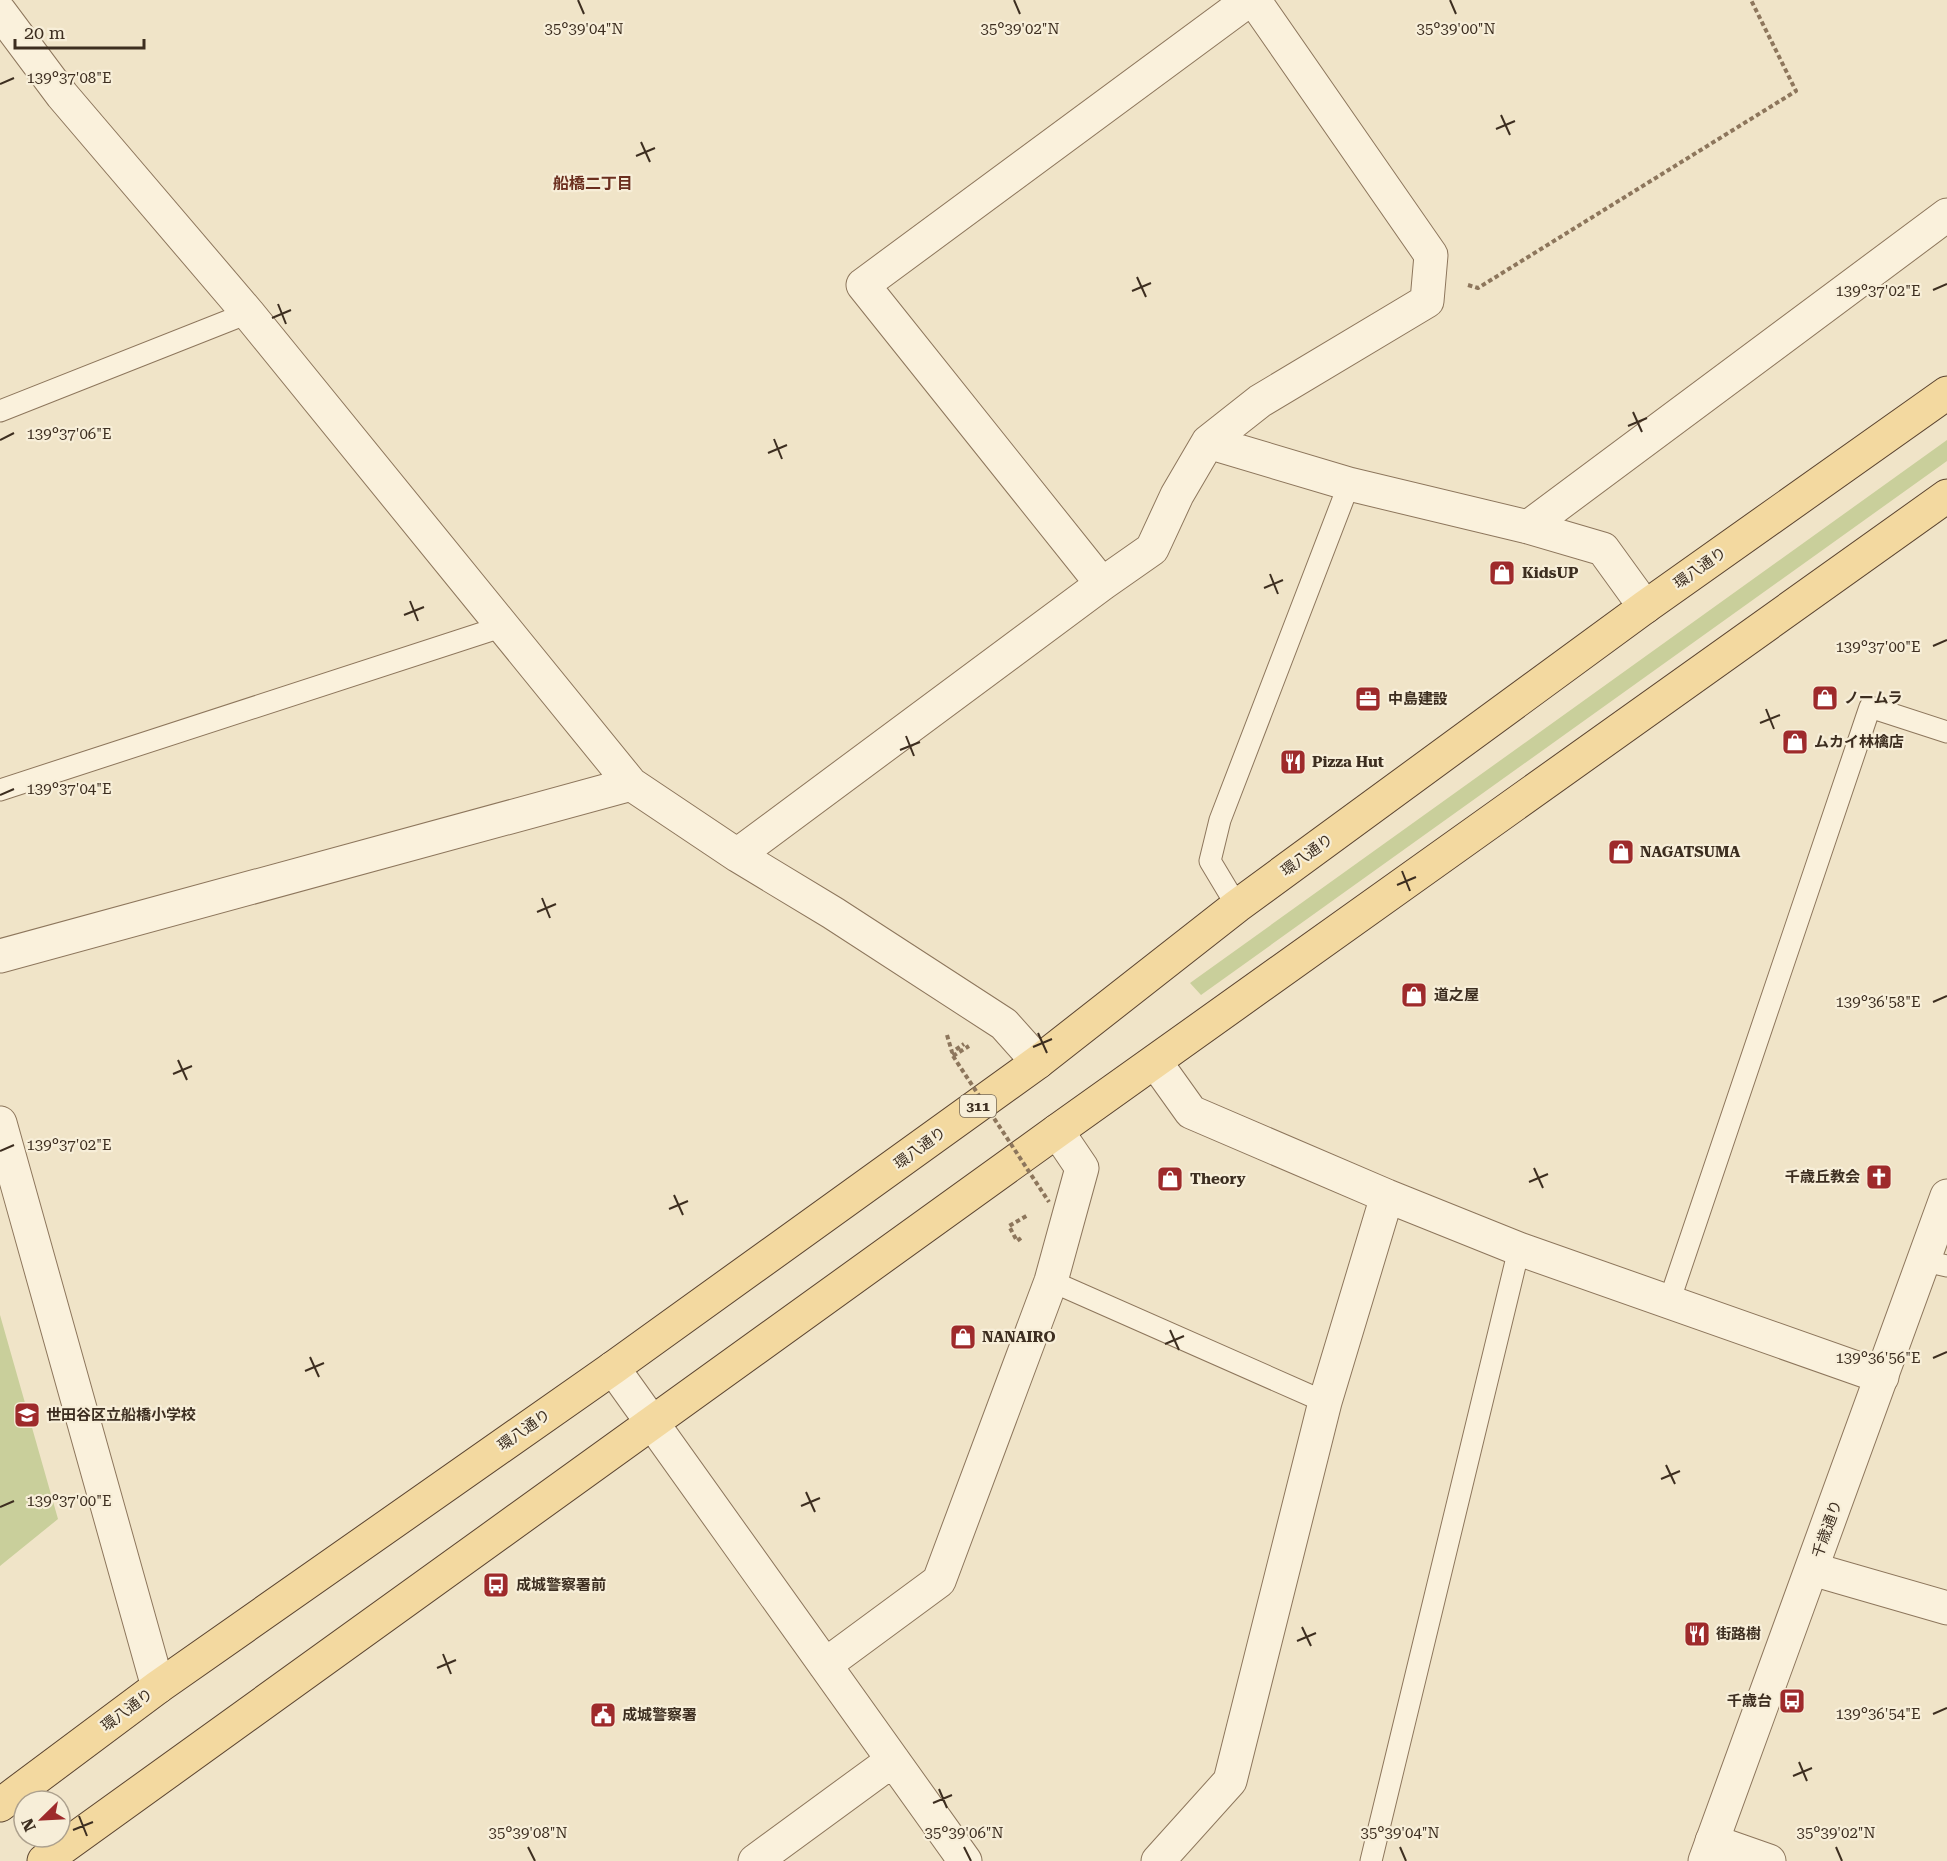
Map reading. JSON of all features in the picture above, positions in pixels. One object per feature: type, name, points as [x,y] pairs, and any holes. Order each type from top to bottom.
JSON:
[{"type":"main road","name":"環八通り","points":[[0,1805],[158,1687],[613,1368],[1038,1062],[1237,906],[1645,607],[1947,393]]},
{"type":"main road","points":[[44,1861],[1058,1131],[1947,496]]},
{"type":"street","points":[[1102,584],[863,285],[1249,0]]},
{"type":"street","points":[[737,855],[1152,549],[1177,495],[1208,442],[1260,402],[1427,301],[1431,255],[1254,0]]},
{"type":"street","points":[[0,12],[62,95],[248,313],[631,784],[737,855],[833,913],[1004,1024],[1038,1062]]},
{"type":"street","points":[[1527,527],[1947,215]]},
{"type":"street","points":[[1208,442],[1349,484],[1527,527],[1604,549],[1645,607]]},
{"type":"street","points":[[0,956],[631,784]]},
{"type":"street","points":[[1156,1063],[1191,1112],[1387,1196],[1519,1249],[1882,1377]]},
{"type":"street","points":[[0,1123],[158,1687]]},
{"type":"street","points":[[825,1665],[939,1581],[1051,1281],[1082,1168],[1058,1131]]},
{"type":"street","points":[[1158,1861],[1230,1781],[1326,1402],[1387,1196]]},
{"type":"street","name":"千歳通り","points":[[1709,1851],[1882,1377],[1936,1263],[1947,1196]]},
{"type":"street","points":[[613,1368],[965,1861]]},
{"type":"street","points":[[1812,1569],[1947,1608]]},
{"type":"street","points":[[755,1861],[893,1760]]},
{"type":"street","points":[[1709,1851],[1769,1861]]},
{"type":"lane","points":[[0,411],[248,313]]},
{"type":"lane","points":[[1237,906],[1210,861],[1220,820],[1349,484]]},
{"type":"lane","points":[[0,790],[504,626]]},
{"type":"lane","points":[[1669,1302],[1870,707],[1947,732]]},
{"type":"lane","points":[[1371,1861],[1519,1249]]},
{"type":"lane","points":[[1051,1281],[1326,1402]]},
{"type":"path","points":[[1430,278],[1478,288],[1796,91],[1751,0]]},
{"type":"path","points":[[972,1044],[953,1056],[1049,1202]]},
{"type":"green space","points":[[1947,440],[1947,461],[1201,995],[1190,983]]},
{"type":"green space","points":[[0,1315],[58,1519],[0,1566]]},
{"type":"place","name":"KidsUP","points":[[1502,573]]},
{"type":"place","name":"ノームラ","points":[[1825,698]]},
{"type":"place","name":"中島建設","points":[[1368,699]]},
{"type":"place","name":"ムカイ林檎店","points":[[1795,742]]},
{"type":"place","name":"Pizza Hut","points":[[1293,762]]},
{"type":"place","name":"NAGATSUMA","points":[[1621,852]]},
{"type":"place","name":"道之屋","points":[[1414,995]]},
{"type":"place","name":"千歳丘教会","points":[[1879,1177]]},
{"type":"place","name":"Theory","points":[[1170,1179]]},
{"type":"place","name":"NANAIRO","points":[[963,1337]]},
{"type":"place","name":"世田谷区立船橋小学校","points":[[27,1415]]},
{"type":"place","name":"成城警察署前","points":[[496,1585]]},
{"type":"place","name":"街路樹","points":[[1697,1634]]},
{"type":"place","name":"千歳台","points":[[1792,1701]]},
{"type":"place","name":"成城警察署","points":[[603,1715]]},
{"type":"district","name":"船橋二丁目","points":[[593,183]]}]
